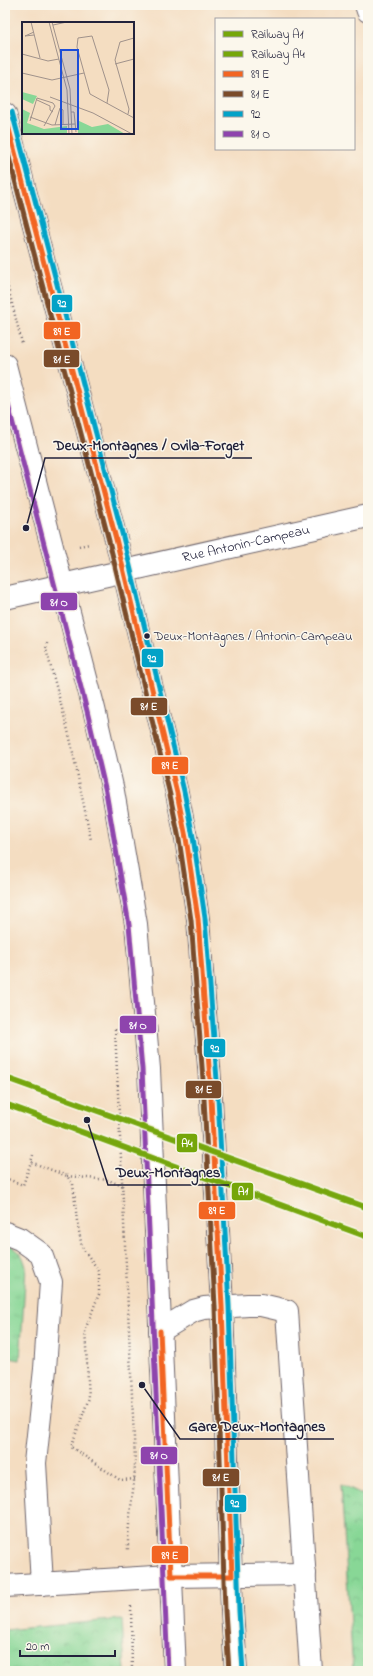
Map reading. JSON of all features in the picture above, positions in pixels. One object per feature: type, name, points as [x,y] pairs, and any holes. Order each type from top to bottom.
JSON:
[{"type":"street","points":[[366,5],[368,11]]},
{"type":"street","points":[[5,114],[13,178],[124,571],[177,793],[186,838],[197,912],[208,1041],[222,1306],[236,1671]]},
{"type":"street","points":[[5,365],[113,791],[129,875],[136,924],[149,1070],[175,1671]]},
{"type":"street","name":"Rue Antonin-Campeau","points":[[5,598],[61,584],[368,516]]},
{"type":"street","points":[[5,1233],[20,1239],[41,1254],[51,1282],[45,1369],[35,1463],[42,1584]]},
{"type":"street","points":[[160,1331],[193,1311],[222,1306],[261,1305],[287,1311],[304,1574],[312,1671]]},
{"type":"street","points":[[5,1586],[171,1576],[304,1574]]},
{"type":"path","points":[[75,547],[92,544]]},
{"type":"path","points":[[54,674],[70,738],[90,833]]},
{"type":"path","points":[[115,1025],[124,1187],[135,1479],[129,1520],[128,1552]]},
{"type":"path","points":[[5,1178],[23,1185],[32,1162],[33,1155]]},
{"type":"path","points":[[32,1162],[67,1176],[108,1180],[128,1189]]},
{"type":"path","points":[[67,1176],[73,1184],[76,1221],[82,1247],[99,1271],[99,1294],[85,1330],[89,1398],[71,1447],[120,1480],[140,1479]]},
{"type":"path","points":[[131,1605],[132,1671]]},
{"type":"green space","points":[[5,1244],[19,1252],[26,1267],[20,1360],[5,1357]]},
{"type":"green space","points":[[341,1484],[368,1497],[368,1671],[353,1671]]},
{"type":"green space","points":[[122,1619],[125,1671],[5,1671],[5,1630]]},
{"type":"rail line","name":"A4","points":[[6,1078],[368,1208]]},
{"type":"rail line","name":"A1","points":[[5,1104],[368,1237]]},
{"type":"transit line","name":"92","points":[[12,112],[123,537],[184,791],[193,837],[205,918],[217,1080],[229,1306],[239,1611],[243,1671]]},
{"type":"transit line","points":[[5,114],[116,539],[177,793],[186,838],[198,919],[210,1080],[222,1306],[232,1576],[171,1576],[160,1331]]},
{"type":"transit line","points":[[5,142],[109,541],[170,795],[179,839],[191,920],[203,1080],[215,1306],[225,1611],[229,1671]]},
{"type":"transit line","points":[[5,393],[87,711],[106,792],[129,925],[142,1069],[168,1671]]},
{"type":"place","name":"Deux-Montagnes / Ovila-Forget","points":[[26,528]]},
{"type":"place","name":"Deux-Montagnes / Antonin-Campeau","points":[[147,636]]},
{"type":"place","name":"Deux-Montagnes","points":[[87,1120]]},
{"type":"place","name":"Gare Deux-Montagnes","points":[[142,1385]]}]
